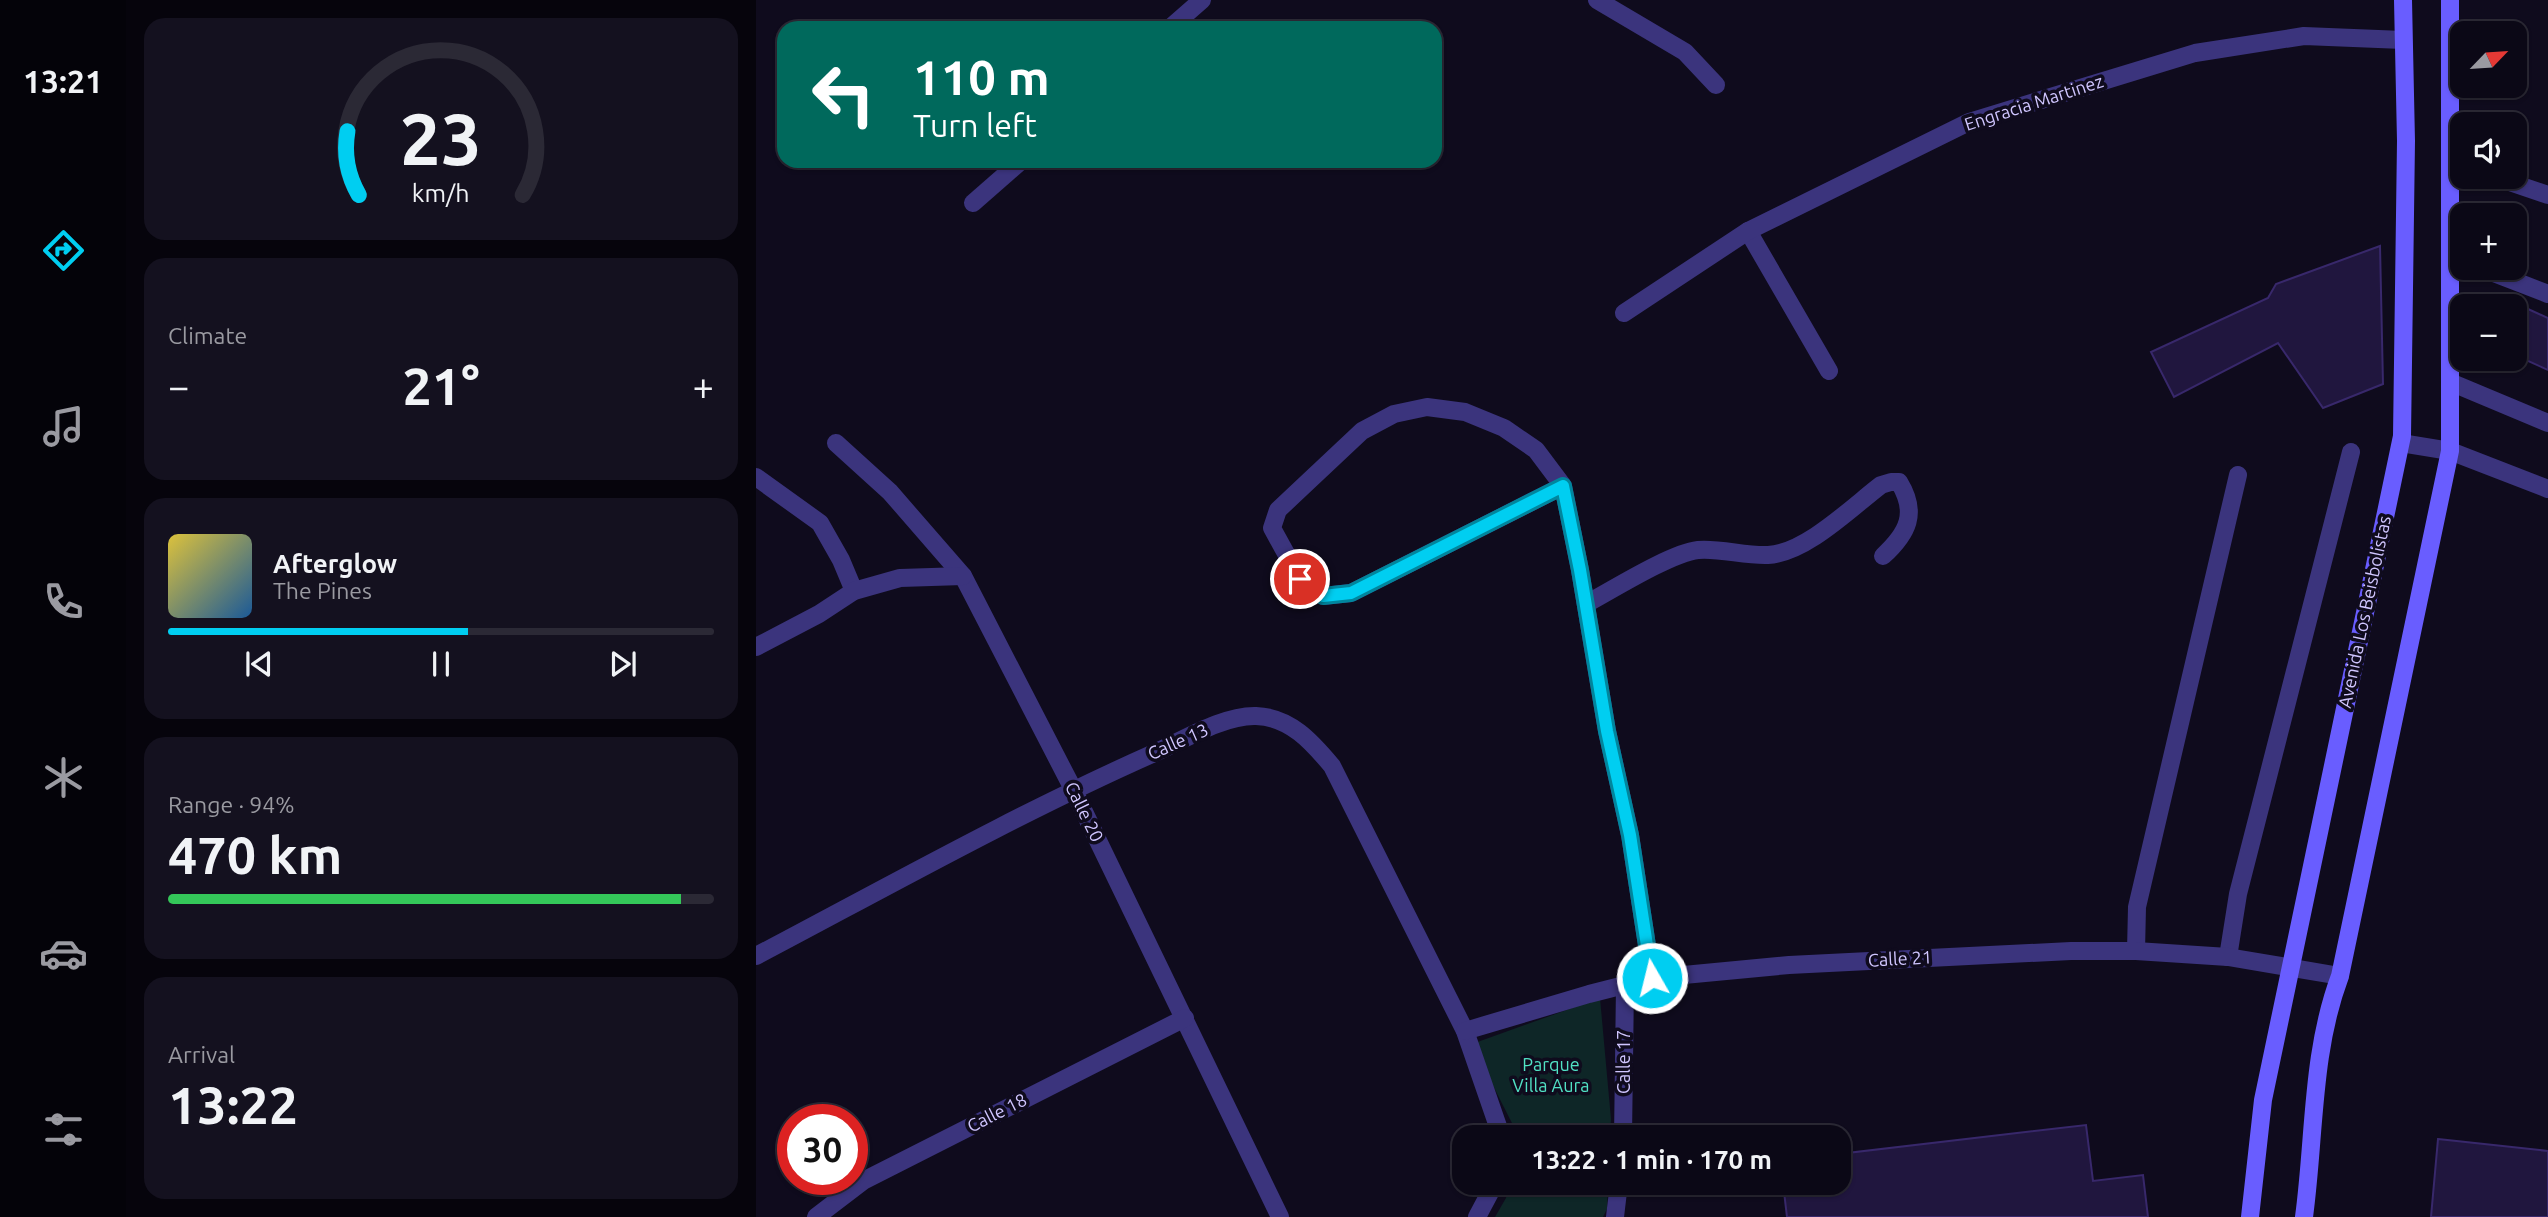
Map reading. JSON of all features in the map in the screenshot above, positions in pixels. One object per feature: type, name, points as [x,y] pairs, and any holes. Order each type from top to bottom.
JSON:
[{"type":"main road","name":"Avenida Los Beisbolistas","points":[[2250,1217],[2263,1100],[2401,443],[2406,141],[2403,0]]},
{"type":"main road","points":[[2450,0],[2454,112]]},
{"type":"main road","points":[[2304,1217],[2315,1089],[2330,1003],[2340,976],[2450,451],[2455,280]]},
{"type":"street","points":[[1178,21],[1202,0]]},
{"type":"street","points":[[1597,0],[1685,52],[1716,85]]},
{"type":"street","name":"Engracia Martinez","points":[[1624,313],[1748,231],[1969,122],[2195,53],[2304,36],[2403,40]]},
{"type":"street","points":[[973,203],[1013,168]]},
{"type":"street","points":[[2527,188],[2548,195]]},
{"type":"street","points":[[1748,231],[1829,371]]},
{"type":"street","points":[[2512,280],[2548,294]]},
{"type":"street","points":[[2451,382],[2548,423]]},
{"type":"street","points":[[1563,486],[1351,593],[1323,596],[1300,579],[1272,528],[1278,510],[1362,431],[1394,414],[1426,407],[1465,412],[1504,428],[1536,450],[1563,486],[1607,731],[1630,835],[1652,978]]},
{"type":"street","name":"Calle 20","points":[[836,443],[890,492],[963,576],[1073,789],[1280,1217]]},
{"type":"street","points":[[2401,443],[2450,451],[2548,489]]},
{"type":"street","points":[[2228,957],[2238,894],[2351,452]]},
{"type":"street","points":[[2136,951],[2137,907],[2238,475]]},
{"type":"street","points":[[761,480],[820,523],[841,560],[854,591]]},
{"type":"street","points":[[1586,604],[1670,559],[1697,550],[1770,555],[1792,549],[1816,535],[1881,485],[1899,482],[1908,496],[1910,514],[1897,543],[1883,556]]},
{"type":"street","points":[[756,646],[819,614],[854,591],[900,578],[963,576]]},
{"type":"street","name":"Calle 13","points":[[756,956],[1073,789],[1228,720],[1256,716],[1287,723],[1312,742],[1332,766],[1465,1031]]},
{"type":"street","name":"Calle 21","points":[[1465,1031],[1588,993],[1652,978],[1789,965],[2071,951],[2136,951],[2228,957],[2340,976]]},
{"type":"street","name":"Calle 17","points":[[1623,1125],[1625,985]]},
{"type":"street","name":"Calle 18","points":[[816,1217],[863,1181],[1185,1018]]},
{"type":"street","points":[[1465,1031],[1498,1125]]},
{"type":"street","points":[[1477,1217],[1489,1195]]},
{"type":"street","points":[[1615,1217],[1618,1195]]},
{"type":"green space","name":"Parque Villa Aura","points":[[1600,998],[1611,1125],[1513,1125],[1472,1044]]},
{"type":"green space","points":[[1507,1195],[1608,1195],[1607,1209],[1603,1217],[1495,1217]]},
{"type":"building","points":[[2380,246],[2383,384],[2323,408],[2278,343],[2174,397],[2151,352],[2268,298],[2276,284]]},
{"type":"building","points":[[2528,309],[2548,318],[2548,370],[2527,360]]},
{"type":"building","points":[[2086,1125],[2093,1181],[2143,1175],[2148,1217],[1787,1217],[1784,1195],[1851,1195],[1851,1153]]},
{"type":"building","points":[[2438,1139],[2548,1151],[2548,1217],[2431,1217]]},
{"type":"route","points":[[1300,579],[1323,596],[1351,593],[1563,486],[1607,731],[1630,835],[1652,978]]}]
